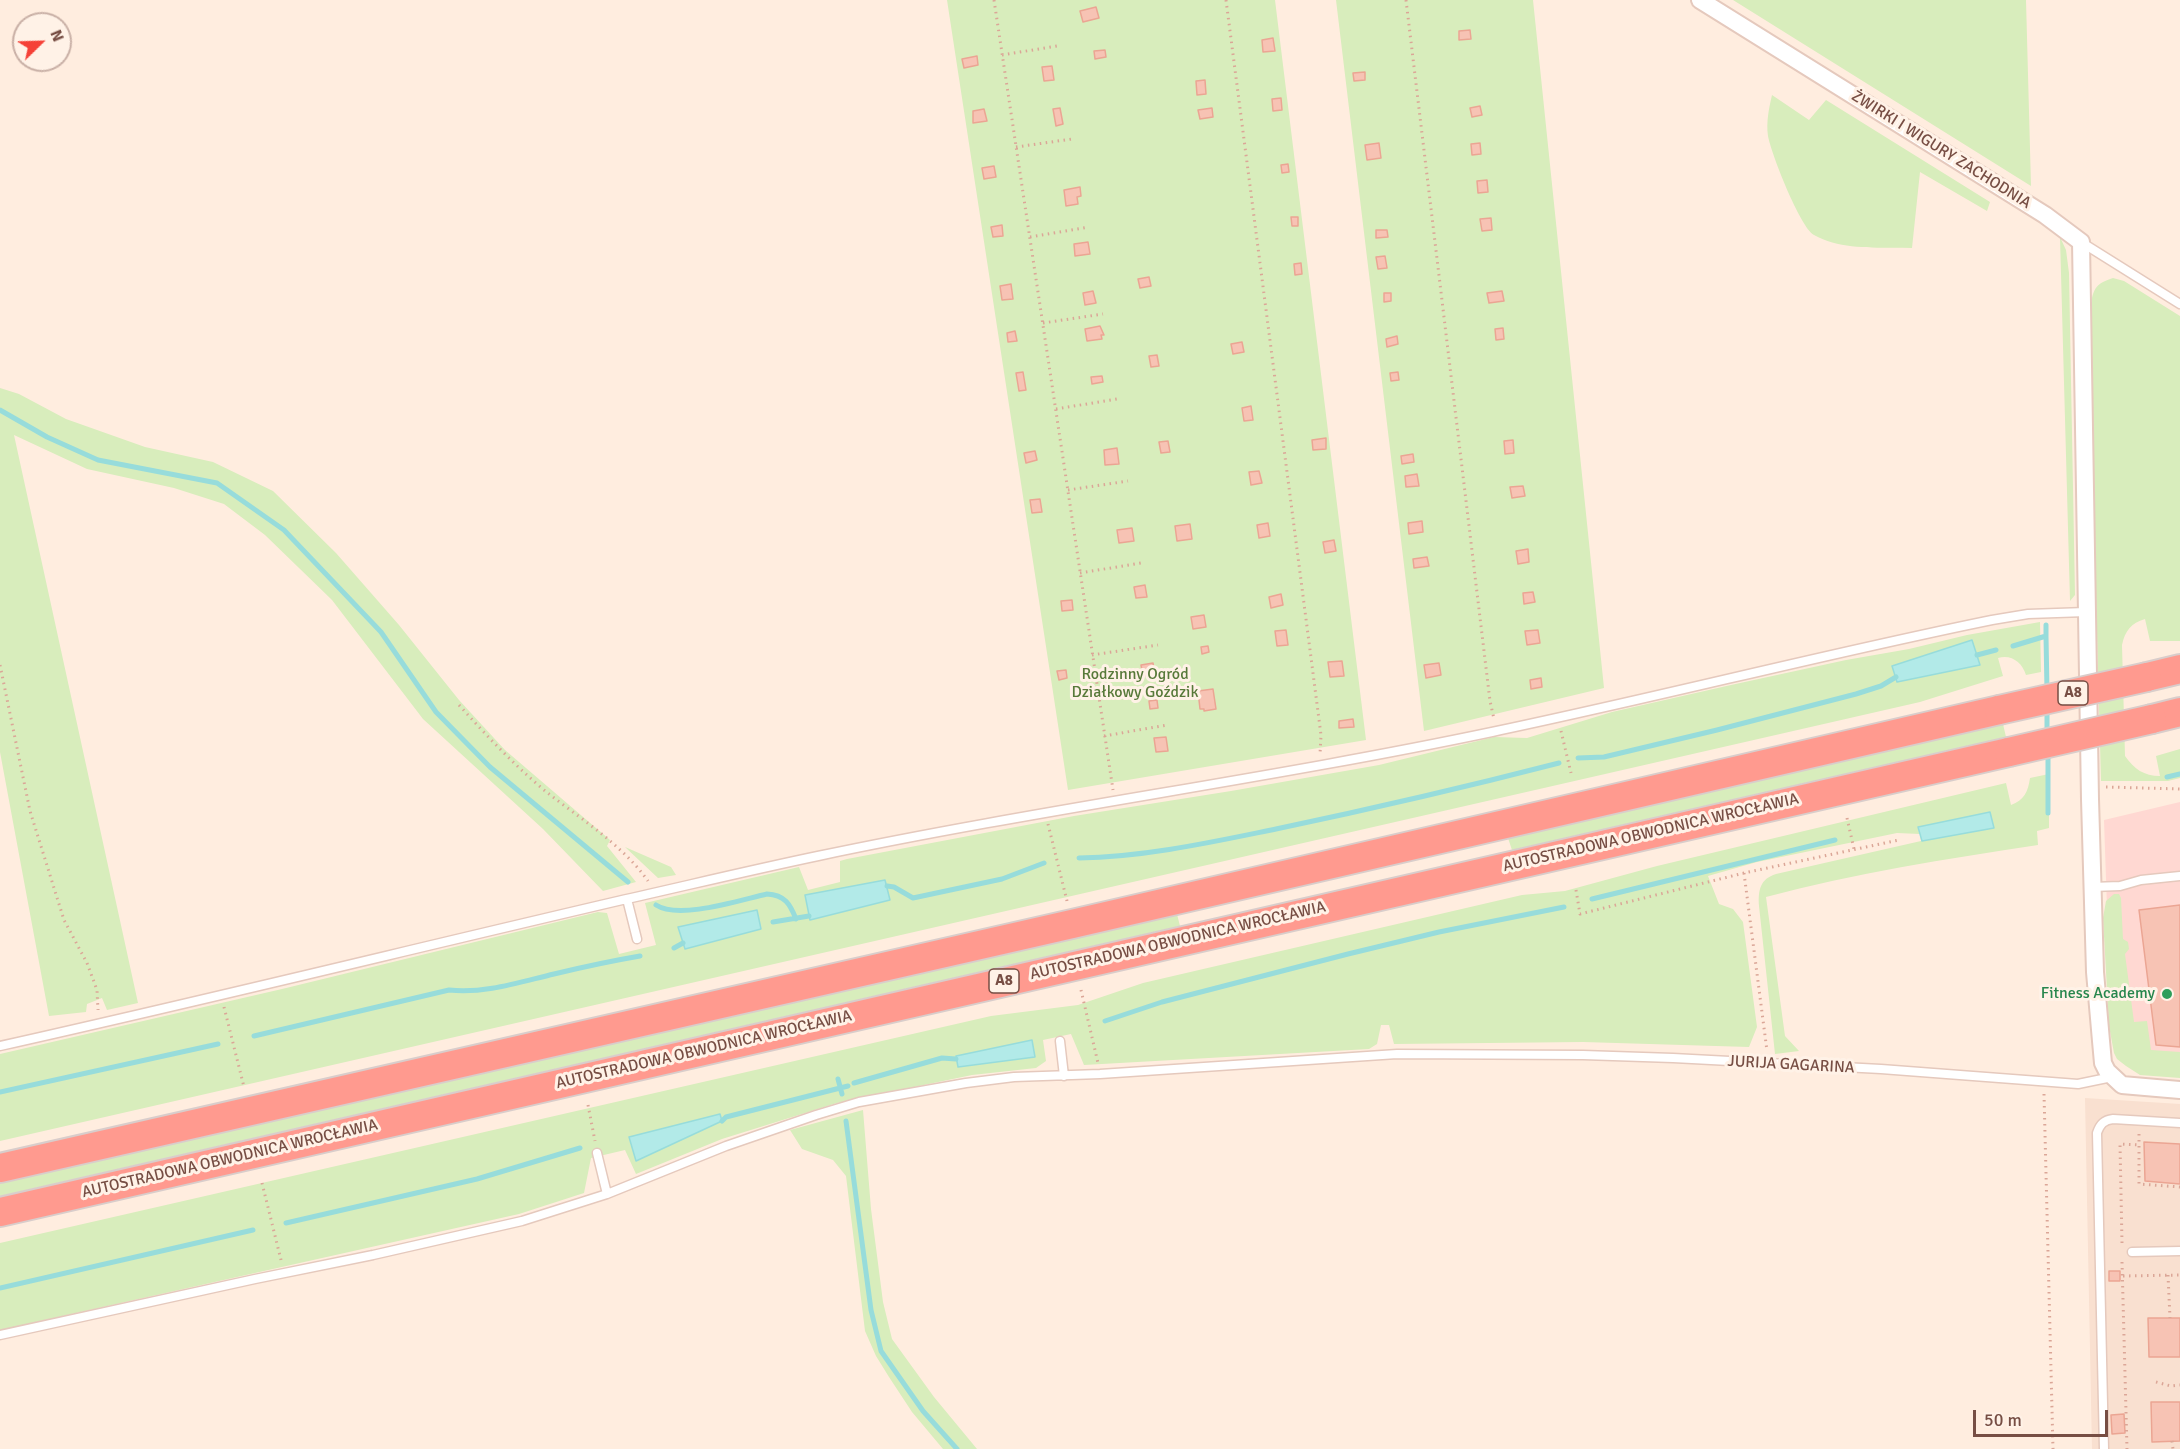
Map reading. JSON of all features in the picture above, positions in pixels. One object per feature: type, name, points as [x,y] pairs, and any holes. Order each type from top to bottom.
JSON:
[{"type":"highway","name":"A8","points":[[0,1168],[1049,930],[2180,669]]},
{"type":"highway","name":"AUTOSTRADOWA OBWODNICA WROCŁAWIA","points":[[0,1212],[2180,712]]},
{"type":"street","name":"ŻWIRKI I WIGURY ZACHODNIA","points":[[1700,0],[2045,215],[2081,242]]},
{"type":"street","points":[[2081,242],[2092,887],[2095,972],[2103,1063],[2112,1077],[2122,1085],[2180,1090]]},
{"type":"lane","name":"ŻWIRKI I WIGURY ZACHODNIA","points":[[2081,242],[2180,304]]},
{"type":"lane","points":[[0,1046],[822,855],[1304,769],[1495,732],[1769,668],[1992,620],[2028,614],[2086,612]]},
{"type":"lane","points":[[2092,887],[2120,886],[2141,880],[2180,876]]},
{"type":"lane","points":[[627,899],[637,939]]},
{"type":"lane","points":[[1060,1041],[1064,1076]]},
{"type":"lane","name":"JURIJA GAGARINA","points":[[0,1335],[522,1221],[607,1194],[768,1130],[860,1102],[1014,1077],[1100,1074],[1397,1054],[1583,1055],[1881,1069],[2078,1084],[2112,1077]]},
{"type":"lane","points":[[2104,1449],[2097,1133],[2099,1126],[2106,1120],[2180,1123]]},
{"type":"lane","points":[[597,1153],[607,1194]]},
{"type":"lane","points":[[2132,1252],[2180,1251]]},
{"type":"path","points":[[994,0],[1112,783]]},
{"type":"path","points":[[1226,0],[1321,735],[1320,748]]},
{"type":"path","points":[[1406,0],[1489,690],[1494,715]]},
{"type":"path","points":[[1002,55],[1058,46]]},
{"type":"path","points":[[1016,147],[1072,139]]},
{"type":"path","points":[[1030,237],[1089,227]]},
{"type":"path","points":[[1042,323],[1103,314]]},
{"type":"path","points":[[1056,409],[1117,399]]},
{"type":"path","points":[[1068,490],[1128,481]]},
{"type":"path","points":[[1080,573],[1141,563]]},
{"type":"path","points":[[1092,655],[1158,645]]},
{"type":"path","points":[[0,665],[30,811],[64,920],[87,963],[97,990],[98,1024]]},
{"type":"path","points":[[459,705],[493,743],[616,847],[648,879],[654,893]]},
{"type":"path","points":[[1557,717],[1571,773]]},
{"type":"path","points":[[1104,736],[1167,725]]},
{"type":"path","points":[[2090,781],[2180,789]]},
{"type":"path","points":[[1046,814],[1067,901]]},
{"type":"path","points":[[1847,818],[1854,849]]},
{"type":"path","points":[[1576,890],[1580,914],[1744,873],[1899,840]]},
{"type":"path","points":[[1744,873],[1769,1065]]},
{"type":"path","points":[[1081,990],[1100,1074]]},
{"type":"path","points":[[221,996],[244,1087]]},
{"type":"path","points":[[2044,1081],[2053,1449]]},
{"type":"path","points":[[588,1104],[597,1153]]},
{"type":"path","points":[[2140,1120],[2139,1184],[2180,1186]]},
{"type":"path","points":[[2122,1243],[2120,1144],[2139,1145]]},
{"type":"path","points":[[262,1183],[284,1273]]},
{"type":"path","points":[[2122,1254],[2127,1449]]},
{"type":"path","points":[[2168,1275],[2170,1318]]},
{"type":"path","points":[[2123,1276],[2180,1275]]},
{"type":"path","points":[[2156,1382],[2171,1386],[2180,1385]]},
{"type":"path","points":[[2172,1441],[2173,1449]]},
{"type":"shaded area","points":[[2180,802],[2180,1072],[2111,1026],[2104,820]]},
{"type":"shaded area","points":[[2085,1098],[2180,1104],[2180,1449],[2092,1449]]},
{"type":"green space","name":"Rodzinny Ogród Działkowy Goździk","points":[[947,0],[1275,0],[1366,740],[1068,790]]},
{"type":"green space","points":[[1336,0],[1533,0],[1604,688],[1424,731]]},
{"type":"green space","points":[[1733,0],[2026,0],[2031,186]]},
{"type":"green space","points":[[1772,95],[1809,120],[1826,100],[1990,202],[1987,211],[1920,172],[1912,248],[1849,246],[1814,235],[1801,219],[1794,205],[1770,145],[1767,126]]},
{"type":"green space","points":[[2060,237],[2066,250],[2069,273],[2075,595],[2070,601]]},
{"type":"green space","points":[[2113,278],[2124,281],[2180,316],[2180,641],[2150,641],[2145,619],[2129,628],[2122,645],[2125,756],[2140,771],[2160,776],[2156,756],[2180,749],[2180,778],[2168,781],[2101,781],[2091,305],[2097,287]]},
{"type":"green space","points":[[0,388],[19,394],[66,419],[145,447],[213,462],[273,491],[336,553],[399,625],[459,700],[505,750],[610,840],[607,846],[636,882],[603,891],[543,829],[423,719],[332,600],[265,535],[224,504],[174,488],[87,469],[14,435],[138,1003],[107,1010],[102,998],[87,1004],[86,1012],[49,1016],[0,752]]},
{"type":"green space","points":[[2040,622],[2041,672],[2026,675],[2022,666],[2012,658],[1998,658],[2003,676],[1920,702],[0,1141],[0,1054],[282,989],[598,912],[607,913],[619,954],[656,945],[645,903],[799,867],[808,890],[840,882],[840,861],[847,859],[1074,816],[1379,765],[1494,737],[1527,738],[1612,712],[1731,685],[1967,635]]},
{"type":"green space","points":[[2003,724],[2006,737],[1512,850],[1508,838]]},
{"type":"green space","points":[[2049,774],[2049,828],[2037,831],[2038,845],[1867,874],[1766,897],[1785,1036],[1799,1051],[1775,1054],[1759,906],[1759,895],[1763,882],[1776,874],[1921,841],[1920,834],[1897,833],[1757,862],[1708,876],[1719,904],[1733,909],[1743,922],[1757,1027],[1749,1047],[1583,1042],[1394,1044],[1389,1025],[1381,1025],[1377,1044],[1369,1049],[1084,1065],[1071,1034],[1043,1040],[1046,1061],[1036,1068],[972,1075],[837,1103],[722,1139],[636,1174],[625,1150],[591,1158],[584,1193],[519,1214],[0,1330],[0,1243],[991,1016],[1078,1005],[1143,983],[1522,895],[1565,891],[1657,866],[2006,783],[2011,805],[2025,795],[2030,778]]},
{"type":"green space","points":[[625,847],[671,867],[676,875],[658,878]]},
{"type":"green space","points":[[2114,894],[2119,894],[2121,898],[2123,939],[2128,942],[2129,949],[2125,954],[2134,1022],[2147,1021],[2151,1050],[2180,1052],[2180,1078],[2140,1075],[2117,1059],[2114,1053],[2109,1026],[2103,918],[2106,901]]},
{"type":"green space","points":[[1177,914],[1180,926],[0,1196],[0,1183]]},
{"type":"green space","points":[[863,1110],[871,1209],[883,1302],[892,1339],[934,1397],[977,1449],[943,1449],[912,1412],[876,1356],[865,1331],[846,1176],[833,1160],[802,1149],[790,1130]]},
{"type":"water","points":[[1972,640],[1980,665],[1897,682],[1892,666]]},
{"type":"water","points":[[1990,812],[1994,828],[1922,841],[1918,827]]},
{"type":"water","points":[[885,880],[890,900],[810,920],[805,895]]},
{"type":"water","points":[[757,910],[761,929],[685,949],[678,927]]},
{"type":"water","points":[[1032,1040],[1035,1057],[958,1067],[956,1056]]},
{"type":"water","points":[[720,1114],[722,1121],[636,1161],[629,1137]]},
{"type":"building","points":[[1096,7],[1099,18],[1083,22],[1080,11]]},
{"type":"building","points":[[1470,30],[1471,39],[1459,40],[1459,31]]},
{"type":"building","points":[[1273,38],[1275,51],[1263,52],[1262,40]]},
{"type":"building","points":[[1105,50],[1106,57],[1095,59],[1094,51]]},
{"type":"building","points":[[977,56],[978,65],[964,68],[962,59]]},
{"type":"building","points":[[1052,66],[1054,80],[1044,81],[1042,67]]},
{"type":"building","points":[[1365,72],[1365,80],[1354,81],[1353,73]]},
{"type":"building","points":[[1205,80],[1206,94],[1197,95],[1196,81]]},
{"type":"building","points":[[1281,98],[1282,110],[1273,111],[1272,99]]},
{"type":"building","points":[[1480,106],[1482,115],[1472,117],[1470,108]]},
{"type":"building","points":[[1060,108],[1063,124],[1056,126],[1053,109]]},
{"type":"building","points":[[1212,108],[1213,117],[1200,119],[1198,110]]},
{"type":"building","points":[[984,109],[987,121],[973,123],[973,111]]},
{"type":"building","points":[[1379,143],[1381,158],[1367,160],[1365,145]]},
{"type":"building","points":[[1480,143],[1481,154],[1472,155],[1471,144]]},
{"type":"building","points":[[1288,164],[1289,172],[1282,173],[1281,165]]},
{"type":"building","points":[[994,166],[996,177],[984,179],[982,168]]},
{"type":"building","points":[[1487,180],[1488,192],[1478,193],[1477,181]]},
{"type":"building","points":[[1080,187],[1081,196],[1077,197],[1078,204],[1066,206],[1064,190]]},
{"type":"building","points":[[1291,217],[1298,217],[1298,226],[1292,226]]},
{"type":"building","points":[[1491,218],[1492,230],[1482,231],[1480,219]]},
{"type":"building","points":[[1002,225],[1003,236],[993,237],[991,227]]},
{"type":"building","points":[[1376,230],[1387,230],[1388,237],[1376,238]]},
{"type":"building","points":[[1088,242],[1090,254],[1075,256],[1074,244]]},
{"type":"building","points":[[1385,256],[1387,268],[1378,269],[1376,257]]},
{"type":"building","points":[[1301,263],[1302,274],[1295,275],[1294,264]]},
{"type":"building","points":[[1149,277],[1151,286],[1140,288],[1138,279]]},
{"type":"building","points":[[1011,284],[1013,299],[1002,300],[1000,286]]},
{"type":"building","points":[[1093,291],[1096,303],[1085,305],[1083,293]]},
{"type":"building","points":[[1502,291],[1504,301],[1489,303],[1487,293]]},
{"type":"building","points":[[1384,293],[1391,293],[1391,301],[1384,302]]},
{"type":"building","points":[[1100,326],[1104,335],[1101,335],[1102,339],[1087,341],[1085,329]]},
{"type":"building","points":[[1503,328],[1504,339],[1496,340],[1495,329]]},
{"type":"building","points":[[1015,331],[1017,341],[1008,342],[1007,333]]},
{"type":"building","points":[[1397,336],[1398,344],[1387,347],[1386,339]]},
{"type":"building","points":[[1242,342],[1244,352],[1233,354],[1231,344]]},
{"type":"building","points":[[1157,355],[1159,366],[1151,367],[1149,356]]},
{"type":"building","points":[[1023,372],[1026,390],[1019,391],[1016,373]]},
{"type":"building","points":[[1398,372],[1399,380],[1391,381],[1390,373]]},
{"type":"building","points":[[1102,376],[1103,382],[1092,384],[1091,377]]},
{"type":"building","points":[[1251,406],[1253,420],[1244,421],[1242,408]]},
{"type":"building","points":[[1326,438],[1326,449],[1313,450],[1312,440]]},
{"type":"building","points":[[1513,440],[1514,453],[1505,454],[1504,441]]},
{"type":"building","points":[[1168,441],[1170,452],[1161,453],[1159,442]]},
{"type":"building","points":[[1117,448],[1119,464],[1105,465],[1104,450]]},
{"type":"building","points":[[1035,451],[1037,460],[1026,463],[1024,453]]},
{"type":"building","points":[[1413,454],[1414,462],[1402,464],[1401,456]]},
{"type":"building","points":[[1259,471],[1262,483],[1251,485],[1249,472]]},
{"type":"building","points":[[1417,474],[1419,486],[1406,487],[1405,476]]},
{"type":"building","points":[[1523,486],[1525,496],[1512,498],[1510,487]]},
{"type":"building","points":[[1040,499],[1042,512],[1032,513],[1030,500]]},
{"type":"building","points":[[1422,521],[1423,532],[1409,534],[1408,523]]},
{"type":"building","points":[[1268,523],[1270,536],[1259,538],[1257,525]]},
{"type":"building","points":[[1190,524],[1192,539],[1177,541],[1175,526]]},
{"type":"building","points":[[1132,528],[1134,541],[1119,543],[1117,530]]},
{"type":"building","points":[[1334,540],[1336,551],[1325,553],[1323,542]]},
{"type":"building","points":[[1528,549],[1529,562],[1518,564],[1516,551]]},
{"type":"building","points":[[1427,557],[1429,566],[1414,568],[1413,559]]},
{"type":"building","points":[[1145,585],[1147,597],[1136,598],[1134,587]]},
{"type":"building","points":[[1533,592],[1535,602],[1524,604],[1523,593]]},
{"type":"building","points":[[1281,594],[1283,605],[1271,608],[1269,597]]},
{"type":"building","points":[[1072,600],[1073,610],[1062,611],[1061,601]]},
{"type":"building","points":[[1204,615],[1206,627],[1193,629],[1191,617]]},
{"type":"building","points":[[1286,630],[1288,645],[1277,646],[1275,631]]},
{"type":"building","points":[[1538,630],[1540,643],[1527,645],[1525,631]]},
{"type":"building","points":[[1208,646],[1209,652],[1202,654],[1201,647]]},
{"type":"building","points":[[1342,661],[1344,676],[1330,677],[1328,662]]},
{"type":"building","points":[[1153,663],[1155,674],[1143,676],[1141,665]]},
{"type":"building","points":[[1439,663],[1441,675],[1426,678],[1424,665]]},
{"type":"building","points":[[1066,670],[1067,678],[1059,680],[1057,671]]},
{"type":"building","points":[[1541,678],[1542,687],[1531,689],[1530,680]]},
{"type":"building","points":[[1213,689],[1216,709],[1204,711],[1200,709],[1198,691]]},
{"type":"building","points":[[1157,700],[1158,708],[1150,709],[1149,701]]},
{"type":"building","points":[[1353,719],[1354,727],[1339,728],[1339,721]]},
{"type":"building","points":[[1166,737],[1168,751],[1156,752],[1154,738]]},
{"type":"building","points":[[2180,905],[2180,1047],[2156,1045],[2139,910]]},
{"type":"building","points":[[2144,1142],[2180,1144],[2180,1184],[2145,1181]]},
{"type":"building","points":[[2109,1271],[2120,1271],[2120,1281],[2109,1281]]},
{"type":"building","points":[[2148,1318],[2180,1318],[2180,1357],[2149,1357]]},
{"type":"building","points":[[2151,1402],[2180,1402],[2180,1441],[2152,1442]]},
{"type":"building","points":[[2124,1414],[2125,1433],[2112,1434],[2111,1415]]},
{"type":"waterway","points":[[0,410],[47,437],[98,460],[217,483],[284,530],[381,632],[436,712],[490,767],[628,882]]},
{"type":"waterway","points":[[2013,646],[2046,636],[2046,625]]},
{"type":"waterway","points":[[2046,636],[2047,691]]},
{"type":"waterway","points":[[1977,655],[1996,650]]},
{"type":"waterway","points":[[1578,758],[1604,757],[1717,730],[1856,694],[1881,686],[1896,677]]},
{"type":"waterway","points":[[2047,707],[2047,733]]},
{"type":"waterway","points":[[2048,752],[2048,813]]},
{"type":"waterway","points":[[1079,858],[1153,852],[1228,839],[1383,806],[1559,763]]},
{"type":"waterway","points":[[2167,777],[2180,774]]},
{"type":"waterway","points":[[1592,899],[1835,840]]},
{"type":"waterway","points":[[887,886],[894,887],[913,898],[1002,879],[1044,863]]},
{"type":"waterway","points":[[656,905],[666,909],[694,910],[767,894],[783,898],[796,919]]},
{"type":"waterway","points":[[1105,1021],[1162,1002],[1348,954],[1439,932],[1564,907]]},
{"type":"waterway","points":[[773,922],[809,916]]},
{"type":"waterway","points":[[674,948],[683,943]]},
{"type":"waterway","points":[[254,1036],[449,990],[462,991],[502,986],[640,956]]},
{"type":"waterway","points":[[0,1092],[218,1044]]},
{"type":"waterway","points":[[854,1083],[942,1058],[956,1059]]},
{"type":"waterway","points":[[838,1079],[842,1094]]},
{"type":"waterway","points":[[722,1121],[726,1117],[848,1086]]},
{"type":"waterway","points":[[846,1121],[871,1310],[881,1351],[923,1411],[957,1449]]},
{"type":"waterway","points":[[286,1223],[477,1179],[580,1148]]},
{"type":"waterway","points":[[0,1288],[253,1230]]},
{"type":"place","name":"Fitness Academy","points":[[2167,994]]}]
